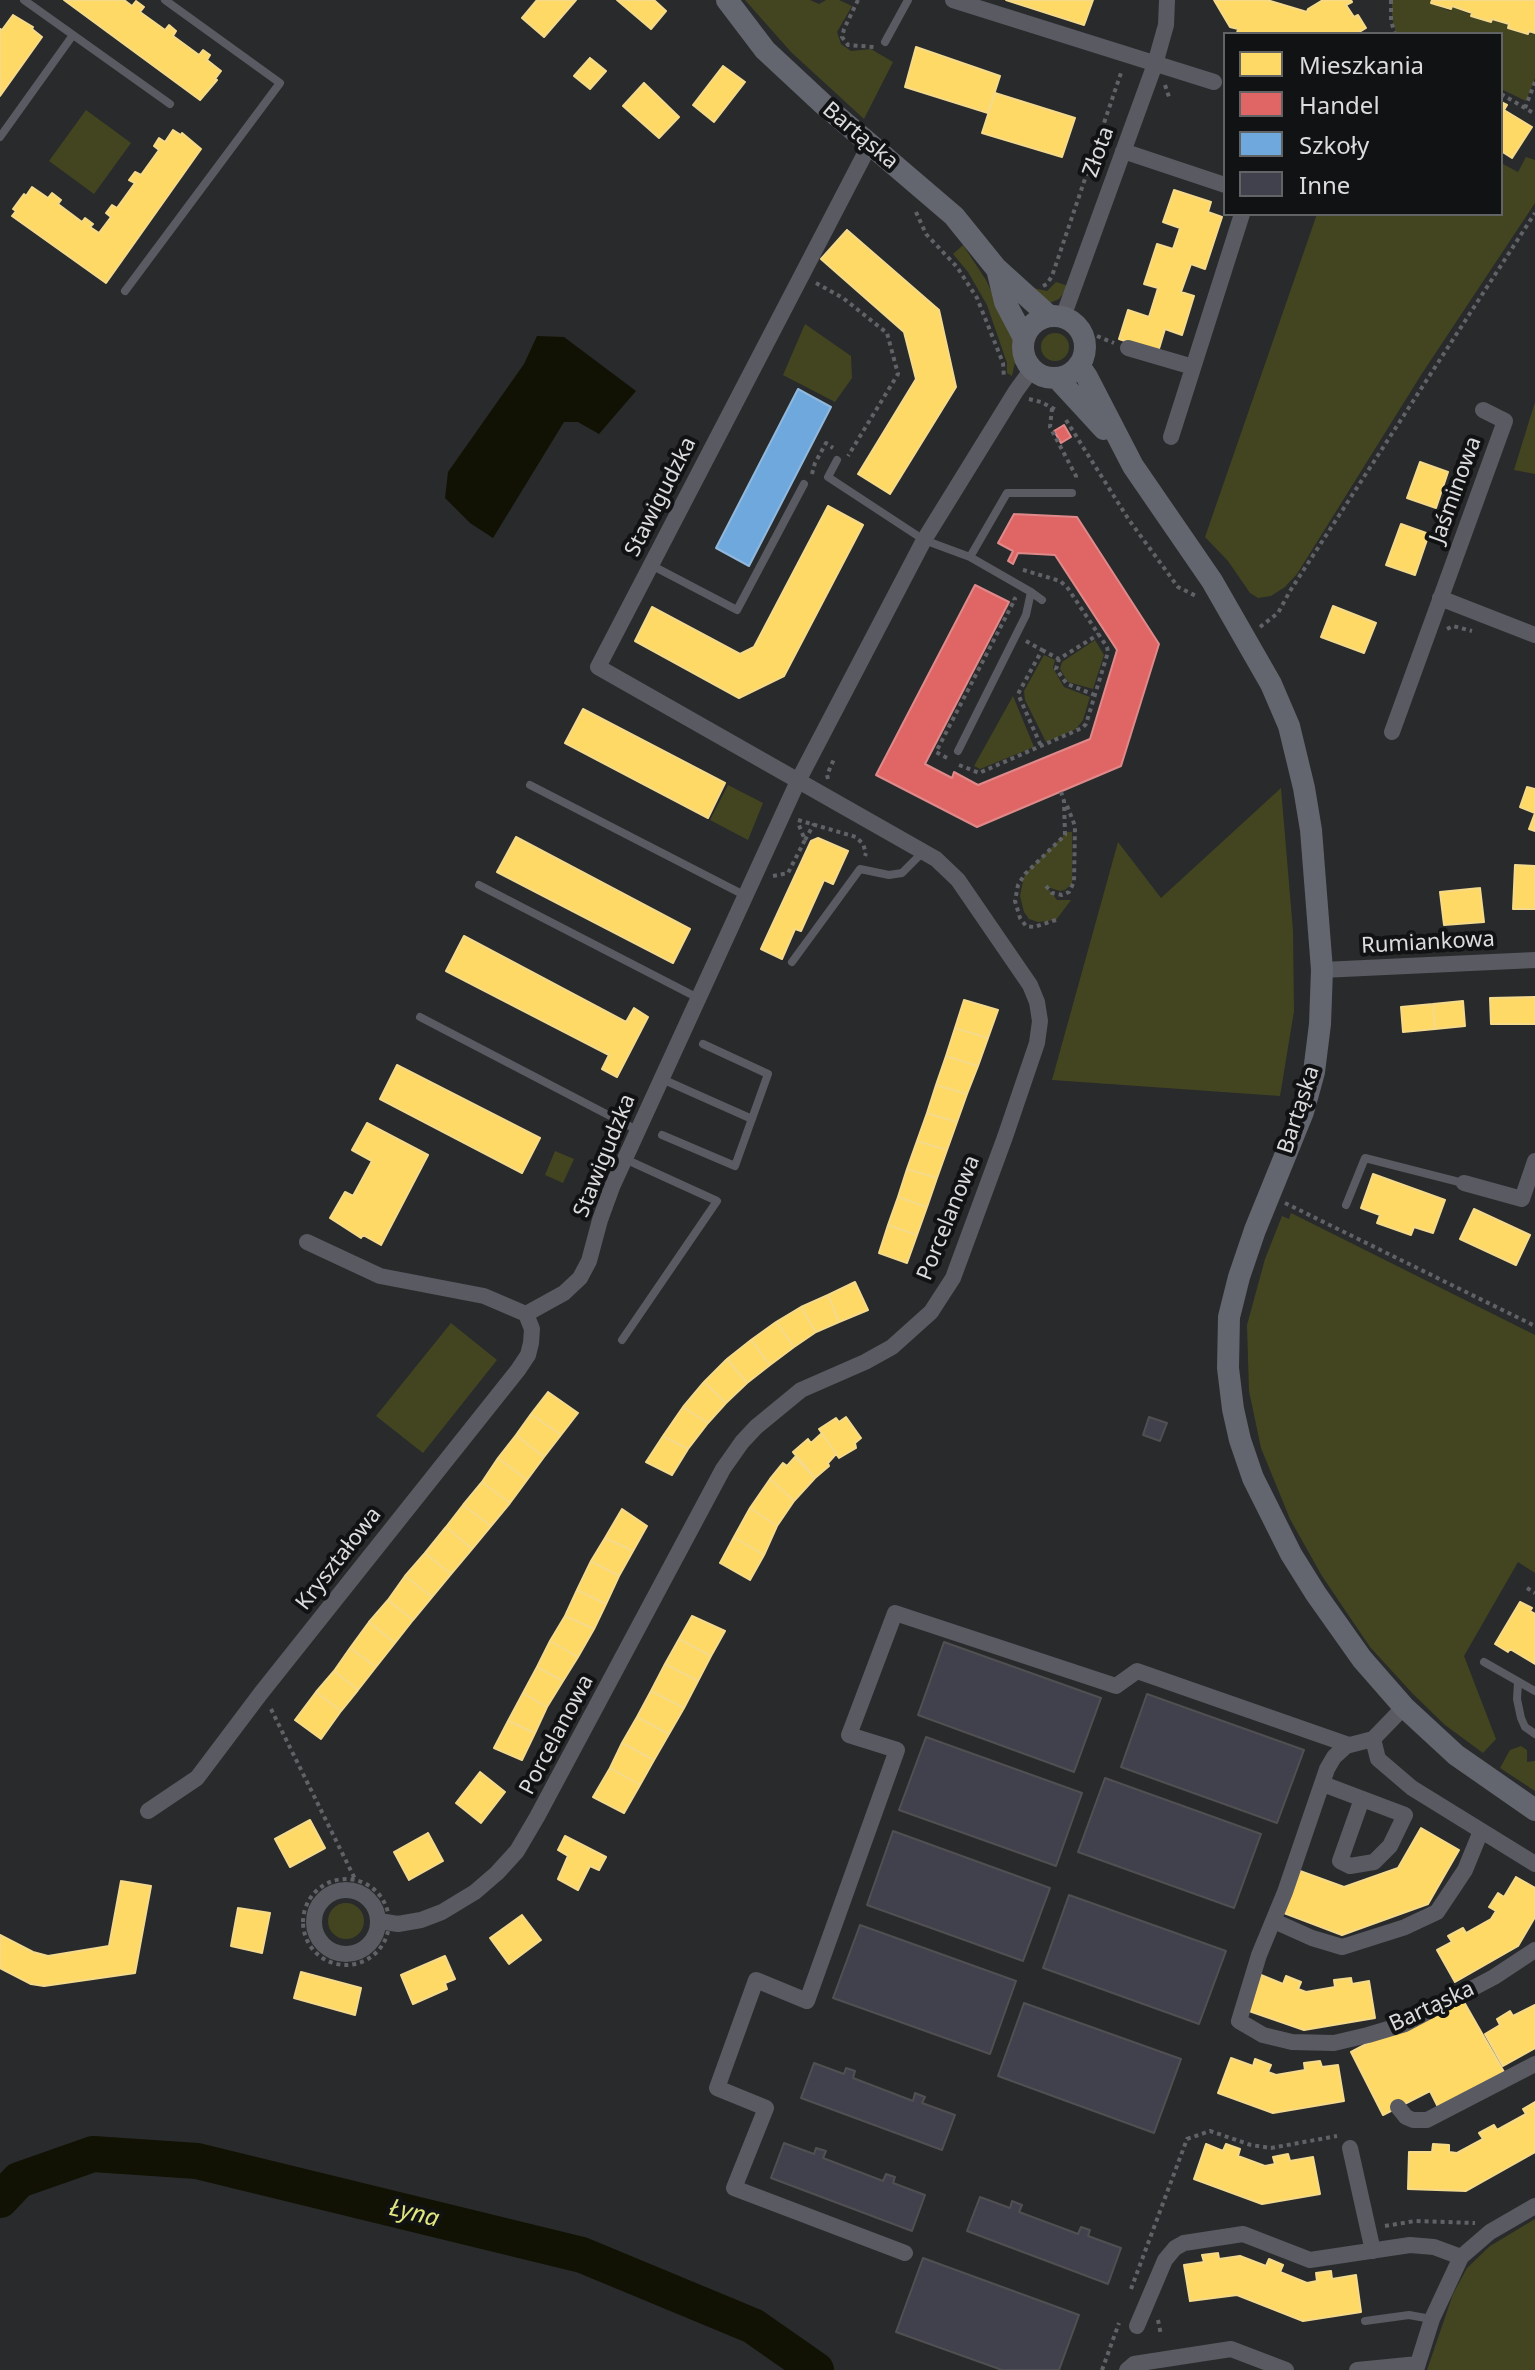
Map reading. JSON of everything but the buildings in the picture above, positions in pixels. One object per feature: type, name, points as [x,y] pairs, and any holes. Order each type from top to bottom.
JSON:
[{"type":"street","name":"Bartąska","points":[[727,0],[765,50],[954,216],[996,268],[1056,317],[1074,323],[1084,340],[1084,353],[1079,365],[1127,454],[1212,581],[1271,684],[1289,726],[1311,830],[1322,970],[1320,1024],[1314,1072],[1303,1112],[1268,1195],[1239,1277],[1229,1317],[1228,1368],[1240,1440],[1263,1501],[1291,1554],[1343,1634],[1404,1707],[1456,1755],[1535,1810]]},
{"type":"street","points":[[953,0],[1214,82]]},
{"type":"street","name":"Złota","points":[[1056,317],[1155,64],[1166,25],[1167,0]]},
{"type":"street","name":"Stawigudzka","points":[[798,781],[598,667],[870,144]]},
{"type":"street","points":[[1123,151],[1223,184]]},
{"type":"street","points":[[1171,437],[1241,216]]},
{"type":"street","name":"Bartąska","points":[[996,268],[1005,302],[1024,338],[1023,352],[1032,369],[1039,375],[1057,378],[1127,454]]},
{"type":"street","points":[[1024,338],[1033,324],[1056,317]]},
{"type":"street","points":[[1128,348],[1193,367]]},
{"type":"street","points":[[1057,378],[1069,374],[1079,365]]},
{"type":"street","name":"Stawigudzka","points":[[526,1314],[564,1293],[580,1278],[589,1261],[604,1209],[637,1130],[798,781],[924,540],[1032,369]]},
{"type":"street","name":"Jaśminowa","points":[[1392,732],[1505,421],[1483,410]]},
{"type":"street","points":[[1440,598],[1535,635]]},
{"type":"street","name":"Porcelanowa","points":[[390,1923],[421,1920],[442,1912],[475,1892],[517,1851],[723,1469],[742,1442],[766,1417],[801,1390],[892,1347],[931,1312],[953,1278],[1023,1085],[1037,1043],[1040,1021],[1037,1002],[1030,985],[958,880],[936,859],[798,781]]},
{"type":"street","name":"Rumiankowa","points":[[1322,970],[1535,960]]},
{"type":"street","points":[[1464,1183],[1522,1199],[1535,1161]]},
{"type":"street","points":[[307,1242],[380,1276],[484,1296],[526,1314]]},
{"type":"street","name":"Kryształowa","points":[[148,1811],[197,1778],[518,1370],[528,1355],[531,1343],[532,1329],[526,1314]]},
{"type":"street","points":[[905,2253],[734,2188],[766,2108],[717,2088],[756,1980],[807,2001],[897,1750],[849,1735],[895,1613],[1116,1686],[1137,1671],[1349,1745],[1373,1739],[1404,1707]]},
{"type":"street","points":[[1373,1739],[1378,1759],[1412,1788],[1535,1864]]},
{"type":"street","name":"Bartąska","points":[[1349,1745],[1334,1757],[1323,1784],[1259,1955],[1239,2021],[1263,2035],[1292,2042],[1334,2043],[1405,2024],[1494,1977],[1535,1950]]},
{"type":"street","points":[[1323,1784],[1405,1815],[1390,1846],[1374,1862],[1350,1866],[1340,1861],[1362,1799]]},
{"type":"street","points":[[1274,1921],[1342,1947],[1405,1927],[1437,1912],[1465,1870],[1481,1831]]},
{"type":"street","points":[[353,1890],[369,1898],[390,1923],[368,1946],[353,1954],[336,1953],[321,1942],[314,1918],[321,1902],[328,1896],[353,1890]]},
{"type":"street","points":[[1398,2107],[1406,2117],[1427,2120],[1535,2064]]},
{"type":"street","points":[[1348,2141],[1373,2251]]},
{"type":"street","points":[[1357,2370],[1417,2367],[1432,2319],[1461,2257],[1490,2232],[1535,2206]]},
{"type":"street","points":[[1137,2326],[1165,2260],[1184,2243],[1243,2234],[1310,2260],[1410,2245],[1434,2247],[1461,2257]]},
{"type":"street","points":[[1127,2370],[1134,2364],[1231,2349],[1286,2370]]},
{"type":"lane","points":[[24,0],[170,104]]},
{"type":"lane","points":[[125,291],[280,83],[165,0]]},
{"type":"lane","points":[[885,42],[908,0]]},
{"type":"lane","points":[[0,137],[73,35]]},
{"type":"lane","points":[[837,460],[828,477],[924,540],[970,557],[1042,600]]},
{"type":"lane","points":[[651,565],[737,610],[804,484]]},
{"type":"lane","points":[[970,557],[1007,493],[1074,490]]},
{"type":"lane","points":[[958,751],[1026,615],[1031,592]]},
{"type":"lane","points":[[530,785],[744,895]]},
{"type":"lane","points":[[792,962],[860,869],[889,875],[902,873],[923,852]]},
{"type":"lane","points":[[479,885],[698,998]]},
{"type":"lane","points":[[420,1017],[637,1130]]},
{"type":"lane","points":[[662,1135],[735,1166],[768,1074],[703,1044]]},
{"type":"lane","points":[[661,1078],[752,1119]]},
{"type":"lane","points":[[1346,1205],[1365,1158],[1464,1183]]},
{"type":"lane","points":[[622,1340],[717,1201],[625,1159]]},
{"type":"lane","points":[[1484,1662],[1535,1691]]},
{"type":"lane","points":[[1518,1682],[1517,1699],[1521,1718],[1525,1727],[1535,1734]]},
{"type":"lane","points":[[1365,2321],[1409,2315],[1432,2319]]},
{"type":"path","points":[[858,0],[842,37],[848,45],[873,47],[884,52]]},
{"type":"path","points":[[1391,0],[1394,32]]},
{"type":"path","points":[[1047,284],[1124,64],[1136,58]]},
{"type":"path","points":[[1525,108],[1535,82]]},
{"type":"path","points":[[1165,85],[1169,97]]},
{"type":"path","points":[[1503,95],[1535,114]]},
{"type":"path","points":[[914,207],[926,234],[957,267],[977,298],[1003,363],[1004,384]]},
{"type":"path","points":[[1245,638],[1278,613],[1535,213]]},
{"type":"path","points":[[801,274],[843,298],[887,333],[898,374],[849,457],[826,443],[815,463],[812,477]]},
{"type":"path","points":[[1097,336],[1106,341]]},
{"type":"path","points":[[1025,400],[1037,400],[1064,417],[1129,520],[1178,587],[1207,601]]},
{"type":"path","points":[[1052,408],[1050,427],[1076,476],[1074,490]]},
{"type":"path","points":[[1089,457],[1097,451]]},
{"type":"path","points":[[1443,631],[1453,626],[1477,633]]},
{"type":"path","points":[[1095,695],[1067,684],[1056,669],[1059,659],[1099,634]]},
{"type":"path","points":[[1016,635],[1059,659]]},
{"type":"path","points":[[1041,746],[1018,694],[1042,650]]},
{"type":"path","points":[[828,781],[827,775],[834,759]]},
{"type":"path","points":[[1046,886],[1052,893],[1062,895],[1069,892],[1074,882],[1075,826],[1061,792]]},
{"type":"path","points":[[1056,920],[1034,927],[1026,926],[1015,901],[1018,885],[1025,874],[1065,835],[1064,801]]},
{"type":"path","points":[[796,817],[856,837],[866,853],[860,869]]},
{"type":"path","points":[[787,830],[796,817]]},
{"type":"path","points":[[796,817],[805,840]]},
{"type":"path","points":[[772,865],[767,877],[788,873],[814,824]]},
{"type":"path","points":[[1268,1195],[1535,1326]]},
{"type":"path","points":[[1527,1588],[1535,1593]]},
{"type":"path","points":[[261,1693],[355,1879]]},
{"type":"path","points":[[355,1879],[380,1894],[390,1923],[378,1951],[352,1965],[337,1964],[323,1958],[312,1948],[305,1935],[303,1920],[306,1905],[326,1883],[355,1879]]},
{"type":"path","points":[[1129,2296],[1187,2139],[1210,2131],[1251,2145],[1271,2148],[1348,2141]]},
{"type":"path","points":[[1381,2226],[1415,2221],[1483,2223]]},
{"type":"path","points":[[1102,2370],[1123,2311]]},
{"type":"path","points":[[1158,2317],[1161,2335]]},
{"type":"green space","points":[[745,0],[810,0],[819,4],[826,0],[839,0],[852,6],[837,32],[841,44],[851,51],[871,49],[893,62],[864,119],[791,52]]},
{"type":"green space","points":[[1392,0],[1431,0],[1431,3],[1450,11],[1453,7],[1490,23],[1492,20],[1509,25],[1509,29],[1535,34],[1535,78],[1526,101],[1503,90],[1503,32],[1396,32]]},
{"type":"green space","points":[[86,110],[131,143],[94,194],[49,161]]},
{"type":"green space","points":[[1526,157],[1535,160],[1535,203],[1421,375],[1297,574],[1271,596],[1258,598],[1250,593],[1228,561],[1205,537],[1316,216],[1503,216],[1503,164],[1518,172]]},
{"type":"green space","points":[[963,245],[986,280],[1014,339],[1016,357],[1012,376],[1007,373],[1007,363],[987,305],[968,272],[953,254]]},
{"type":"green space","points":[[1056,282],[1069,286],[1059,299],[1052,302],[1048,303],[1033,288],[1047,291]]},
{"type":"green space","points":[[805,324],[851,356],[852,378],[835,402],[783,375]]},
{"type":"green space","points":[[1055,333],[1065,337],[1069,347],[1065,357],[1055,361],[1045,357],[1041,347],[1045,337]]},
{"type":"green space","points":[[1535,402],[1535,474],[1514,470]]},
{"type":"green space","points":[[1095,640],[1104,655],[1093,689],[1068,682],[1060,669],[1062,662]]},
{"type":"green space","points":[[1044,655],[1055,660],[1053,668],[1064,687],[1090,697],[1083,720],[1076,729],[1046,742],[1025,700],[1024,691]]},
{"type":"green space","points":[[1013,696],[1034,747],[980,769],[974,766]]},
{"type":"green space","points":[[728,785],[763,803],[748,840],[710,820]]},
{"type":"green space","points":[[1281,788],[1293,931],[1294,1011],[1280,1096],[1052,1080],[1118,842],[1161,898]]},
{"type":"green space","points":[[1067,832],[1072,832],[1072,884],[1060,891],[1047,887],[1057,900],[1071,900],[1056,920],[1038,922],[1029,919],[1020,896],[1025,874]]},
{"type":"green space","points":[[555,1151],[574,1159],[563,1183],[545,1175]]},
{"type":"green space","points":[[1291,1213],[1535,1335],[1535,1573],[1518,1562],[1464,1656],[1496,1739],[1483,1753],[1445,1725],[1370,1647],[1322,1576],[1290,1519],[1261,1448],[1249,1391],[1247,1325],[1265,1259],[1282,1216],[1289,1219]]},
{"type":"green space","points":[[451,1323],[497,1360],[423,1453],[376,1416]]},
{"type":"green space","points":[[1521,1746],[1527,1750],[1527,1762],[1535,1761],[1535,1791],[1500,1768],[1510,1750]]},
{"type":"green space","points":[[346,1903],[358,1909],[364,1921],[358,1933],[346,1939],[334,1933],[328,1921],[334,1909]]},
{"type":"green space","points":[[1535,2219],[1535,2370],[1427,2370],[1453,2294],[1467,2268],[1490,2246]]},
{"type":"shaded area","points":[[537,336],[564,337],[636,391],[599,434],[578,422],[564,422],[493,538],[470,523],[445,498],[448,472],[524,364]]},
{"type":"waterway","name":"Łyna","points":[[0,2200],[19,2180],[93,2154],[197,2161],[582,2255],[753,2326],[816,2370]]}]
